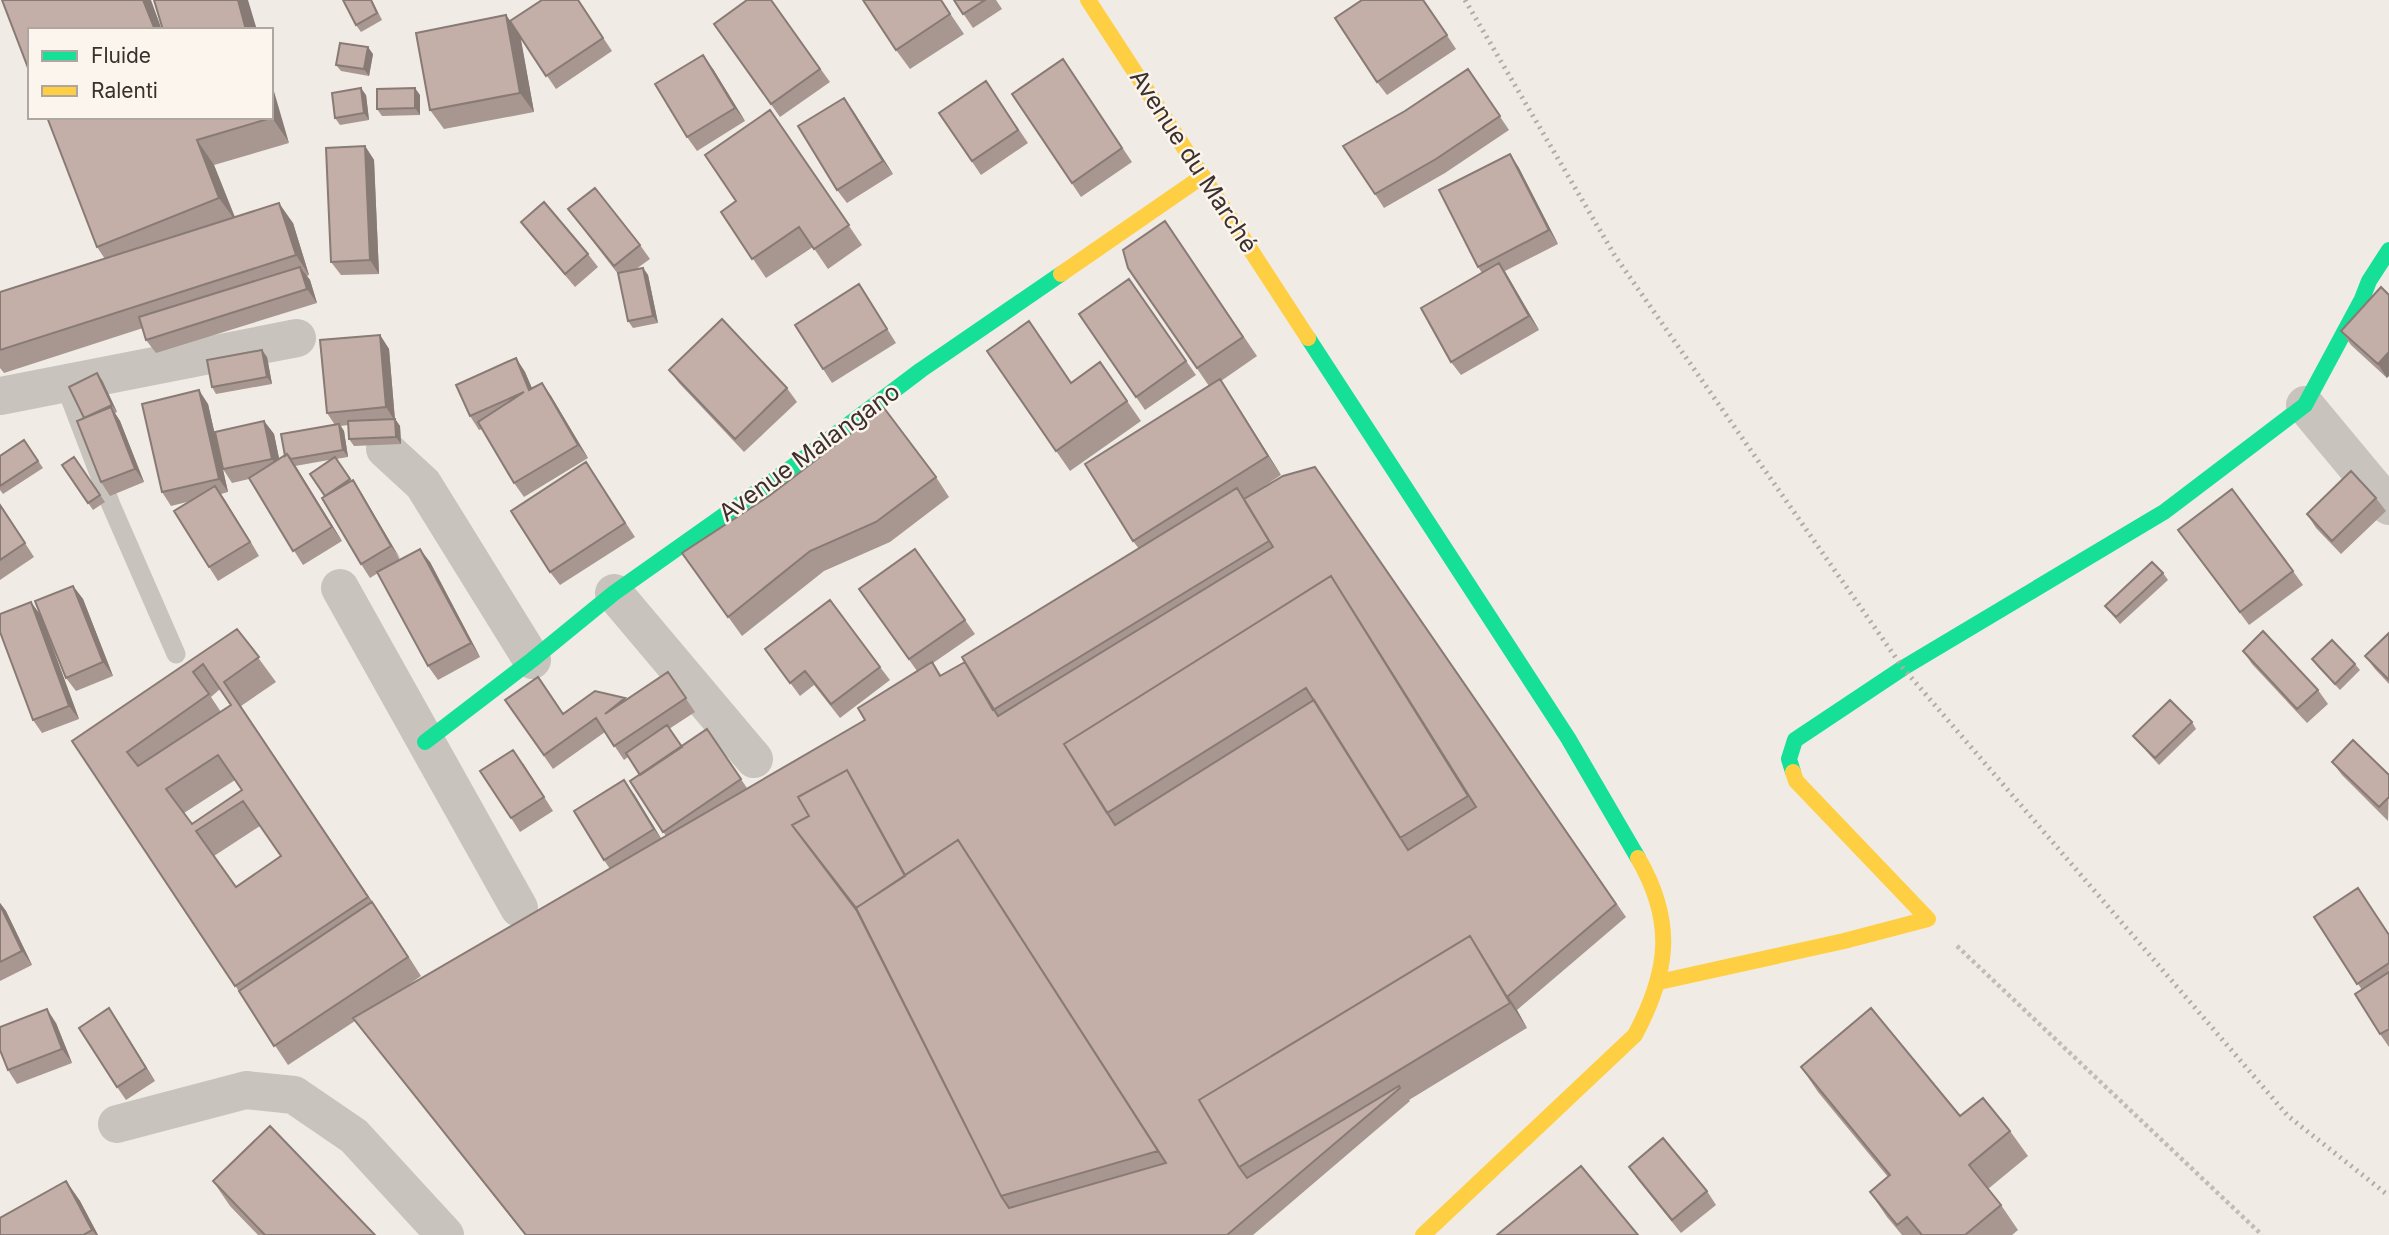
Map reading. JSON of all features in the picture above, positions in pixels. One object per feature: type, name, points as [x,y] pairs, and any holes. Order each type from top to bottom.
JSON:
[{"type":"street","name":"Avenue du Marché","points":[[1088,0],[1568,738],[1653,884],[1661,907],[1665,952],[1659,982],[1648,1012],[1635,1035],[1423,1235]]},
{"type":"street","name":"Avenue Malangano","points":[[425,742],[614,593],[795,465],[920,370],[1203,176]]},
{"type":"street","points":[[1659,982],[1844,942],[1928,919],[1796,781],[1789,760],[1795,740],[1903,668],[2164,512],[2305,405],[2369,281],[2389,250]]},
{"type":"street","points":[[0,396],[297,338]]},
{"type":"street","points":[[2305,405],[2389,506]]},
{"type":"street","points":[[385,449],[423,484],[532,660]]},
{"type":"street","points":[[340,588],[519,908]]},
{"type":"street","points":[[614,593],[754,759]]},
{"type":"street","points":[[117,1124],[246,1090],[294,1095],[354,1136],[445,1235]]},
{"type":"lane","points":[[65,385],[111,505],[176,654]]},
{"type":"path","points":[[1928,919],[2262,1235]]},
{"type":"building","points":[[2,0],[143,0],[154,28],[28,28],[28,68]]},
{"type":"building","points":[[154,0],[238,0],[245,28],[162,28]]},
{"type":"building","points":[[343,0],[371,0],[377,13],[356,25]]},
{"type":"building","points":[[542,0],[578,0],[603,38],[546,76],[510,21]]},
{"type":"building","points":[[747,0],[771,0],[820,69],[771,104],[714,24]]},
{"type":"building","points":[[863,0],[941,0],[950,14],[896,50]]},
{"type":"building","points":[[954,0],[985,0],[963,14]]},
{"type":"building","points":[[1362,0],[1423,0],[1447,35],[1377,82],[1335,18]]},
{"type":"building","points":[[506,15],[520,93],[430,110],[416,33]]},
{"type":"building","points":[[340,43],[368,47],[364,69],[336,65]]},
{"type":"building","points":[[703,55],[735,108],[687,137],[655,84]]},
{"type":"building","points":[[1063,59],[1122,148],[1072,183],[1012,94]]},
{"type":"building","points":[[1468,69],[1500,116],[1436,159],[1375,194],[1343,146],[1405,111]]},
{"type":"building","points":[[986,81],[1018,130],[972,161],[939,113]]},
{"type":"building","points":[[361,88],[364,113],[335,118],[332,93]]},
{"type":"building","points":[[415,88],[415,108],[377,109],[377,89]]},
{"type":"building","points":[[844,98],[883,161],[837,190],[798,126]]},
{"type":"building","points":[[770,110],[849,225],[814,249],[799,227],[752,259],[721,212],[736,201],[705,155]]},
{"type":"building","points":[[48,119],[268,119],[197,140],[219,198],[97,247]]},
{"type":"building","points":[[365,146],[370,260],[331,262],[326,148]]},
{"type":"building","points":[[1510,154],[1549,230],[1478,267],[1439,190]]},
{"type":"building","points":[[595,188],[640,245],[614,266],[568,209]]},
{"type":"building","points":[[544,202],[588,254],[565,274],[521,222]]},
{"type":"building","points":[[279,203],[296,255],[0,350],[0,292]]},
{"type":"building","points":[[1165,221],[1243,337],[1197,368],[1128,268],[1123,250]]},
{"type":"building","points":[[1499,263],[1529,316],[1451,362],[1421,308]]},
{"type":"building","points":[[300,267],[307,289],[146,340],[139,317]]},
{"type":"building","points":[[643,268],[653,316],[628,321],[618,273]]},
{"type":"building","points":[[1129,279],[1186,361],[1136,397],[1079,314]]},
{"type":"building","points":[[859,284],[887,329],[823,369],[795,325]]},
{"type":"building","points":[[2381,287],[2389,295],[2389,352],[2378,364],[2341,331]]},
{"type":"building","points":[[722,319],[787,388],[735,439],[669,370]]},
{"type":"building","points":[[1029,321],[1071,383],[1100,362],[1127,401],[1056,451],[987,351]]},
{"type":"building","points":[[380,335],[386,407],[327,413],[320,340]]},
{"type":"building","points":[[262,350],[267,377],[212,387],[207,360]]},
{"type":"building","points":[[516,358],[529,390],[542,383],[578,445],[514,483],[478,422],[524,392],[470,416],[456,385]]},
{"type":"building","points":[[97,373],[112,405],[84,418],[69,387]]},
{"type":"building","points":[[1220,379],[1268,456],[1133,541],[1085,464]]},
{"type":"building","points":[[199,390],[219,479],[162,492],[142,404]]},
{"type":"building","points":[[111,407],[135,469],[101,482],[77,421]]},
{"type":"building","points":[[884,408],[936,477],[876,522],[810,551],[728,617],[682,553],[769,496]]},
{"type":"building","points":[[395,419],[396,437],[349,439],[348,421]]},
{"type":"building","points":[[264,421],[272,459],[223,469],[215,432]]},
{"type":"building","points":[[339,424],[343,450],[291,459],[287,454],[285,456],[281,434]]},
{"type":"building","points":[[24,440],[38,461],[0,486],[0,456]]},
{"type":"building","points":[[287,454],[332,527],[293,551],[249,478]]},
{"type":"building","points":[[74,457],[100,495],[88,503],[62,465]]},
{"type":"building","points":[[335,457],[350,479],[325,496],[310,474]]},
{"type":"building","points":[[586,462],[625,523],[550,572],[511,511]]},
{"type":"building","points":[[1315,467],[1616,904],[1507,997],[1470,936],[1199,1100],[1247,1178],[1399,1086],[1400,1088],[1227,1235],[526,1235],[353,1018],[865,720],[858,708],[932,662],[940,676],[965,662],[998,716],[1273,547],[1244,499],[1283,476]],"holes":[[[1331,576],[1476,807],[1408,850],[1314,700],[1115,825],[1064,744]],[[847,770],[905,875],[958,840],[1166,1163],[1009,1208],[857,911],[792,825],[809,816],[798,797]]]},
{"type":"building","points":[[2351,471],[2376,498],[2332,541],[2307,514]]},
{"type":"building","points":[[353,480],[391,546],[361,564],[322,498]]},
{"type":"building","points":[[215,486],[250,542],[209,567],[174,511]]},
{"type":"building","points":[[1237,488],[1269,541],[993,710],[962,657]]},
{"type":"building","points":[[2232,489],[2293,571],[2240,612],[2178,530]]},
{"type":"building","points":[[0,505],[25,543],[0,560]]},
{"type":"building","points":[[420,549],[471,643],[428,666],[377,572]]},
{"type":"building","points":[[915,549],[965,620],[909,659],[859,589]]},
{"type":"building","points":[[2152,562],[2163,573],[2116,617],[2105,606]]},
{"type":"building","points":[[1331,576],[1468,796],[1400,838],[1306,688],[1107,813],[1064,744]]},
{"type":"building","points":[[73,586],[103,662],[66,678],[35,601]]},
{"type":"building","points":[[830,600],[880,667],[831,704],[805,671],[790,683],[765,649]]},
{"type":"building","points":[[31,602],[69,706],[33,720],[0,632],[0,614]]},
{"type":"building","points":[[237,629],[259,657],[224,682],[368,897],[235,986],[72,741]],"holes":[[[203,664],[231,705],[138,766],[127,752],[209,694],[193,672]],[[218,755],[242,790],[192,824],[166,789]],[[243,801],[281,856],[236,887],[196,831]]]},
{"type":"building","points":[[2263,631],[2318,690],[2297,709],[2243,651]]},
{"type":"building","points":[[2389,633],[2389,680],[2365,656]]},
{"type":"building","points":[[2332,640],[2355,664],[2335,684],[2312,659]]},
{"type":"building","points":[[668,672],[686,698],[614,746],[596,718],[544,755],[505,700],[538,677],[563,714],[595,691],[625,698],[605,714]]},
{"type":"building","points":[[2170,700],[2192,722],[2155,758],[2133,736]]},
{"type":"building","points":[[667,725],[682,747],[640,775],[626,753]]},
{"type":"building","points":[[707,729],[741,779],[663,832],[630,781]]},
{"type":"building","points":[[2353,740],[2389,775],[2389,797],[2379,807],[2332,762]]},
{"type":"building","points":[[513,750],[544,797],[511,818],[480,771]]},
{"type":"building","points":[[847,770],[905,876],[856,908],[792,825],[809,816],[798,797]]},
{"type":"building","points":[[624,780],[654,829],[604,860],[574,811]]},
{"type":"building","points":[[958,840],[1158,1151],[1001,1196],[856,908]]},
{"type":"building","points":[[2358,888],[2389,935],[2389,963],[2357,984],[2314,917]]},
{"type":"building","points":[[372,902],[408,957],[274,1046],[239,991]]},
{"type":"building","points":[[0,905],[22,951],[0,962]]},
{"type":"building","points":[[1470,936],[1510,1003],[1239,1167],[1199,1100]]},
{"type":"building","points":[[2389,972],[2389,1029],[2380,1034],[2355,994]]},
{"type":"building","points":[[109,1008],[146,1068],[117,1087],[79,1028]]},
{"type":"building","points":[[1871,1008],[1960,1116],[1983,1098],[2010,1131],[1969,1165],[2001,1205],[1965,1235],[1922,1235],[1907,1217],[1897,1225],[1870,1192],[1890,1175],[1801,1067]]},
{"type":"building","points":[[47,1009],[62,1049],[8,1070],[0,1050],[0,1027]]},
{"type":"building","points":[[270,1126],[375,1235],[265,1235],[213,1181]]},
{"type":"building","points":[[1663,1138],[1707,1191],[1672,1220],[1629,1167]]},
{"type":"building","points":[[1581,1166],[1638,1235],[1497,1235]]},
{"type":"building","points":[[66,1181],[92,1230],[83,1235],[0,1235],[0,1218]]},
{"type":"railway","points":[[1465,0],[1615,256],[1903,668],[2288,1116],[2389,1196]]},
{"type":"traffic: fast","points":[[1793,772],[1789,759],[1795,740],[1903,668],[2164,512],[2305,405],[2369,281],[2389,250]]},
{"type":"traffic: fast","points":[[425,742],[614,593],[795,465],[921,370],[1061,274]]},
{"type":"traffic: fast","points":[[1308,338],[1568,738],[1638,858]]},
{"type":"traffic: slow","points":[[1088,0],[1308,338]]},
{"type":"traffic: slow","points":[[1061,274],[1203,176]]},
{"type":"traffic: slow","points":[[1659,982],[1844,941],[1928,919],[1796,781],[1793,772]]},
{"type":"traffic: slow","points":[[1423,1235],[1635,1035],[1655,989],[1663,946],[1658,904],[1638,858]]}]
